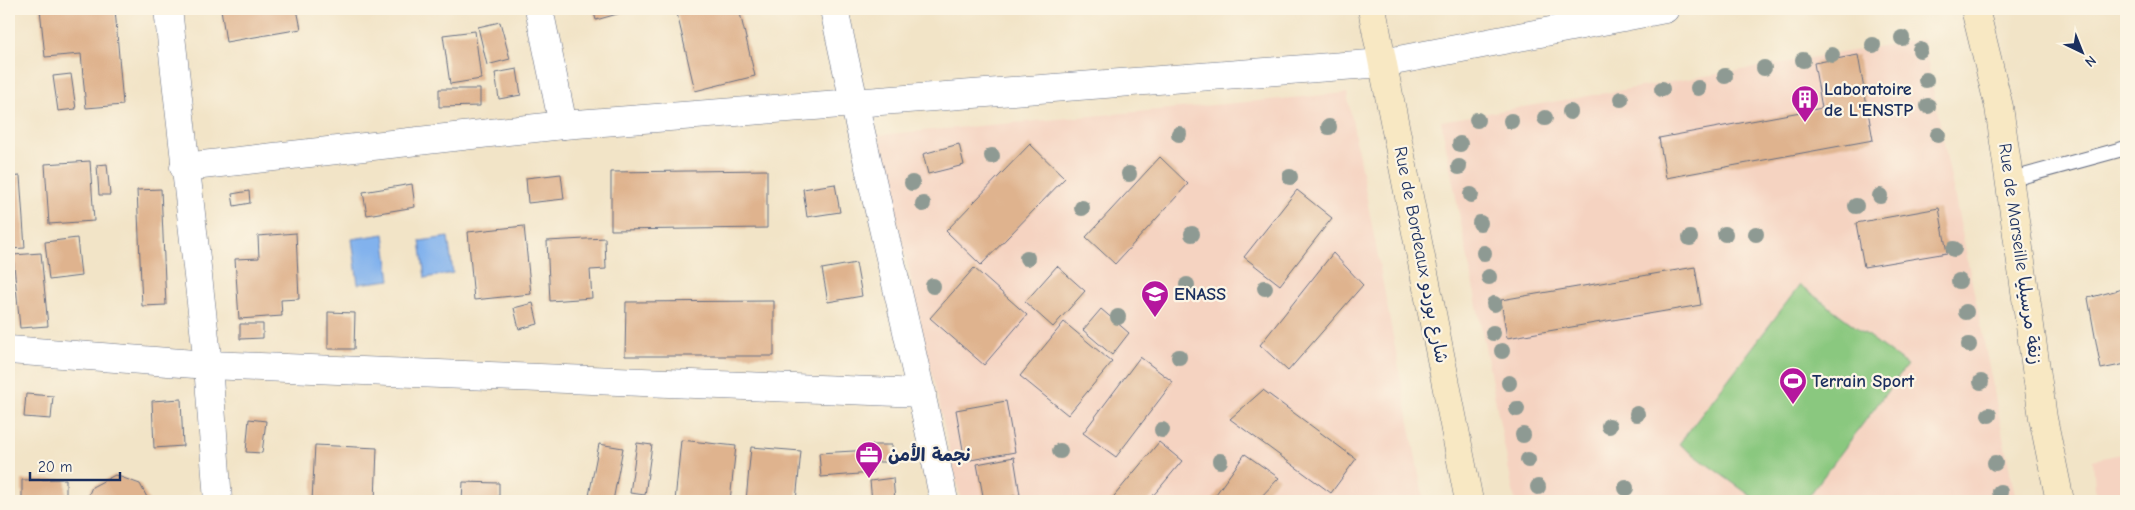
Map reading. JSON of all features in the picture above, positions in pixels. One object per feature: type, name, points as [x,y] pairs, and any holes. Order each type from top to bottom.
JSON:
[{"type":"street","points":[[168,9],[184,167],[208,365],[218,501]]},
{"type":"street","points":[[539,9],[563,125]]},
{"type":"street","points":[[834,9],[854,103],[922,393],[944,501]]},
{"type":"street","name":"Rue de Bordeaux شارع بوردو","points":[[1372,9],[1469,501]]},
{"type":"street","points":[[184,167],[563,125],[1383,63],[1665,9]]},
{"type":"street","name":"Rue de Marseille زنقة مرسيليا","points":[[1975,9],[1999,107],[2043,418],[2060,501]]},
{"type":"street","points":[[9,350],[208,365],[922,393]]},
{"type":"lane","points":[[2010,180],[2126,148]]},
{"type":"shaded area","points":[[1923,39],[2016,501],[1515,501],[1441,121]]},
{"type":"shaded area","name":"ENASS","points":[[1347,93],[1424,501],[961,501],[878,135]]},
{"type":"shaded area","points":[[2126,453],[2126,501],[2096,501],[2093,460]]},
{"type":"green space","name":"Terrain Sport","points":[[1800,285],[1907,365],[1805,501],[1758,501],[1679,444]]},
{"type":"water","points":[[384,234],[390,280],[358,284],[352,239]]},
{"type":"water","points":[[448,237],[453,273],[425,278],[420,241]]},
{"type":"building","points":[[40,9],[115,9],[123,105],[86,108],[81,54],[45,57]]},
{"type":"building","points":[[221,9],[297,9],[301,29],[226,42]]},
{"type":"building","points":[[593,9],[635,9],[596,20]]},
{"type":"building","points":[[676,9],[739,9],[755,76],[695,91]]},
{"type":"building","points":[[500,22],[510,59],[487,65],[478,27]]},
{"type":"building","points":[[475,31],[481,79],[450,84],[443,35]]},
{"type":"building","name":"Laboratoire de L'ENSTP","points":[[1858,55],[1873,140],[1666,178],[1659,138],[1822,108],[1814,63]]},
{"type":"building","points":[[517,69],[521,95],[499,99],[495,73]]},
{"type":"building","points":[[71,74],[76,109],[58,111],[53,76]]},
{"type":"building","points":[[439,89],[480,89],[480,106],[439,107]]},
{"type":"building","points":[[959,144],[964,165],[928,174],[923,154]]},
{"type":"building","points":[[1030,144],[1065,178],[981,265],[946,231]]},
{"type":"building","points":[[1160,157],[1188,184],[1115,264],[1086,237]]},
{"type":"building","points":[[90,161],[94,221],[49,224],[45,164]]},
{"type":"building","points":[[107,164],[110,195],[99,195],[97,165]]},
{"type":"building","points":[[767,170],[767,228],[611,230],[611,172]]},
{"type":"building","points":[[561,174],[564,199],[528,203],[526,178]]},
{"type":"building","points":[[20,176],[25,248],[9,249],[9,177]]},
{"type":"building","points":[[412,184],[415,207],[367,215],[363,192]]},
{"type":"building","points":[[835,184],[840,212],[807,217],[803,189]]},
{"type":"building","points":[[161,189],[166,305],[142,306],[137,190]]},
{"type":"building","points":[[1297,190],[1332,218],[1280,285],[1244,257]]},
{"type":"building","points":[[249,191],[250,203],[234,206],[232,194]]},
{"type":"building","points":[[1939,208],[1947,253],[1864,267],[1856,223]]},
{"type":"building","points":[[524,226],[531,294],[474,300],[468,232]]},
{"type":"building","points":[[296,233],[299,299],[281,300],[282,316],[239,319],[235,259],[259,258],[258,236]]},
{"type":"building","points":[[77,238],[81,276],[49,280],[45,242]]},
{"type":"building","points":[[605,238],[606,269],[590,270],[592,298],[550,301],[547,241]]},
{"type":"building","points":[[41,253],[48,326],[20,328],[13,255]]},
{"type":"building","points":[[1333,253],[1363,285],[1288,371],[1260,345]]},
{"type":"building","points":[[856,263],[862,296],[828,302],[822,269]]},
{"type":"building","points":[[1057,266],[1085,291],[1053,327],[1025,302]]},
{"type":"building","points":[[1695,267],[1701,305],[1507,338],[1501,300]]},
{"type":"building","points":[[974,268],[1027,315],[984,365],[930,318]]},
{"type":"building","points":[[2126,288],[2126,364],[2101,369],[2088,298]]},
{"type":"building","points":[[774,301],[774,356],[625,356],[626,302]]},
{"type":"building","points":[[533,303],[538,324],[519,329],[514,308]]},
{"type":"building","points":[[1101,309],[1129,333],[1112,355],[1083,330]]},
{"type":"building","points":[[328,312],[355,313],[354,349],[328,349]]},
{"type":"building","points":[[1064,322],[1112,362],[1068,415],[1020,376]]},
{"type":"building","points":[[240,324],[263,324],[263,338],[240,339]]},
{"type":"building","points":[[1140,357],[1173,382],[1116,457],[1083,433]]},
{"type":"building","points":[[1263,390],[1356,459],[1331,493],[1230,419]]},
{"type":"building","points":[[26,394],[53,396],[51,419],[24,417]]},
{"type":"building","points":[[181,399],[183,446],[154,448],[152,401]]},
{"type":"building","points":[[1006,401],[1015,452],[965,461],[956,410]]},
{"type":"building","points":[[249,419],[266,421],[262,453],[246,452]]},
{"type":"building","points":[[681,440],[736,446],[730,501],[675,501]]},
{"type":"building","points":[[1159,442],[1182,461],[1158,490],[1148,501],[1110,501]]},
{"type":"building","points":[[637,443],[652,445],[645,495],[630,493]]},
{"type":"building","points":[[599,444],[623,448],[613,501],[588,501]]},
{"type":"building","points":[[315,445],[377,448],[375,501],[312,501]]},
{"type":"building","points":[[872,445],[892,445],[893,462],[872,462],[872,473],[821,477],[819,453],[871,450],[872,459]]},
{"type":"building","points":[[751,447],[801,451],[796,501],[746,501]]},
{"type":"building","points":[[1245,454],[1279,478],[1257,501],[1211,501]]},
{"type":"building","points":[[1014,457],[1020,495],[984,501],[977,464]]},
{"type":"building","points":[[115,475],[140,484],[149,501],[86,501],[92,487]]},
{"type":"building","points":[[893,478],[895,501],[872,501],[870,481]]},
{"type":"building","points":[[66,479],[66,501],[22,501],[22,480]]},
{"type":"building","points":[[463,482],[499,483],[499,501],[462,501]]},
{"type":"place","name":"Laboratoire de L'ENSTP","points":[[1805,123]]},
{"type":"place","name":"ENASS","points":[[1155,318]]},
{"type":"place","name":"Terrain Sport","points":[[1793,405]]},
{"type":"place","name":"نجمة الأمن","points":[[869,479]]}]
